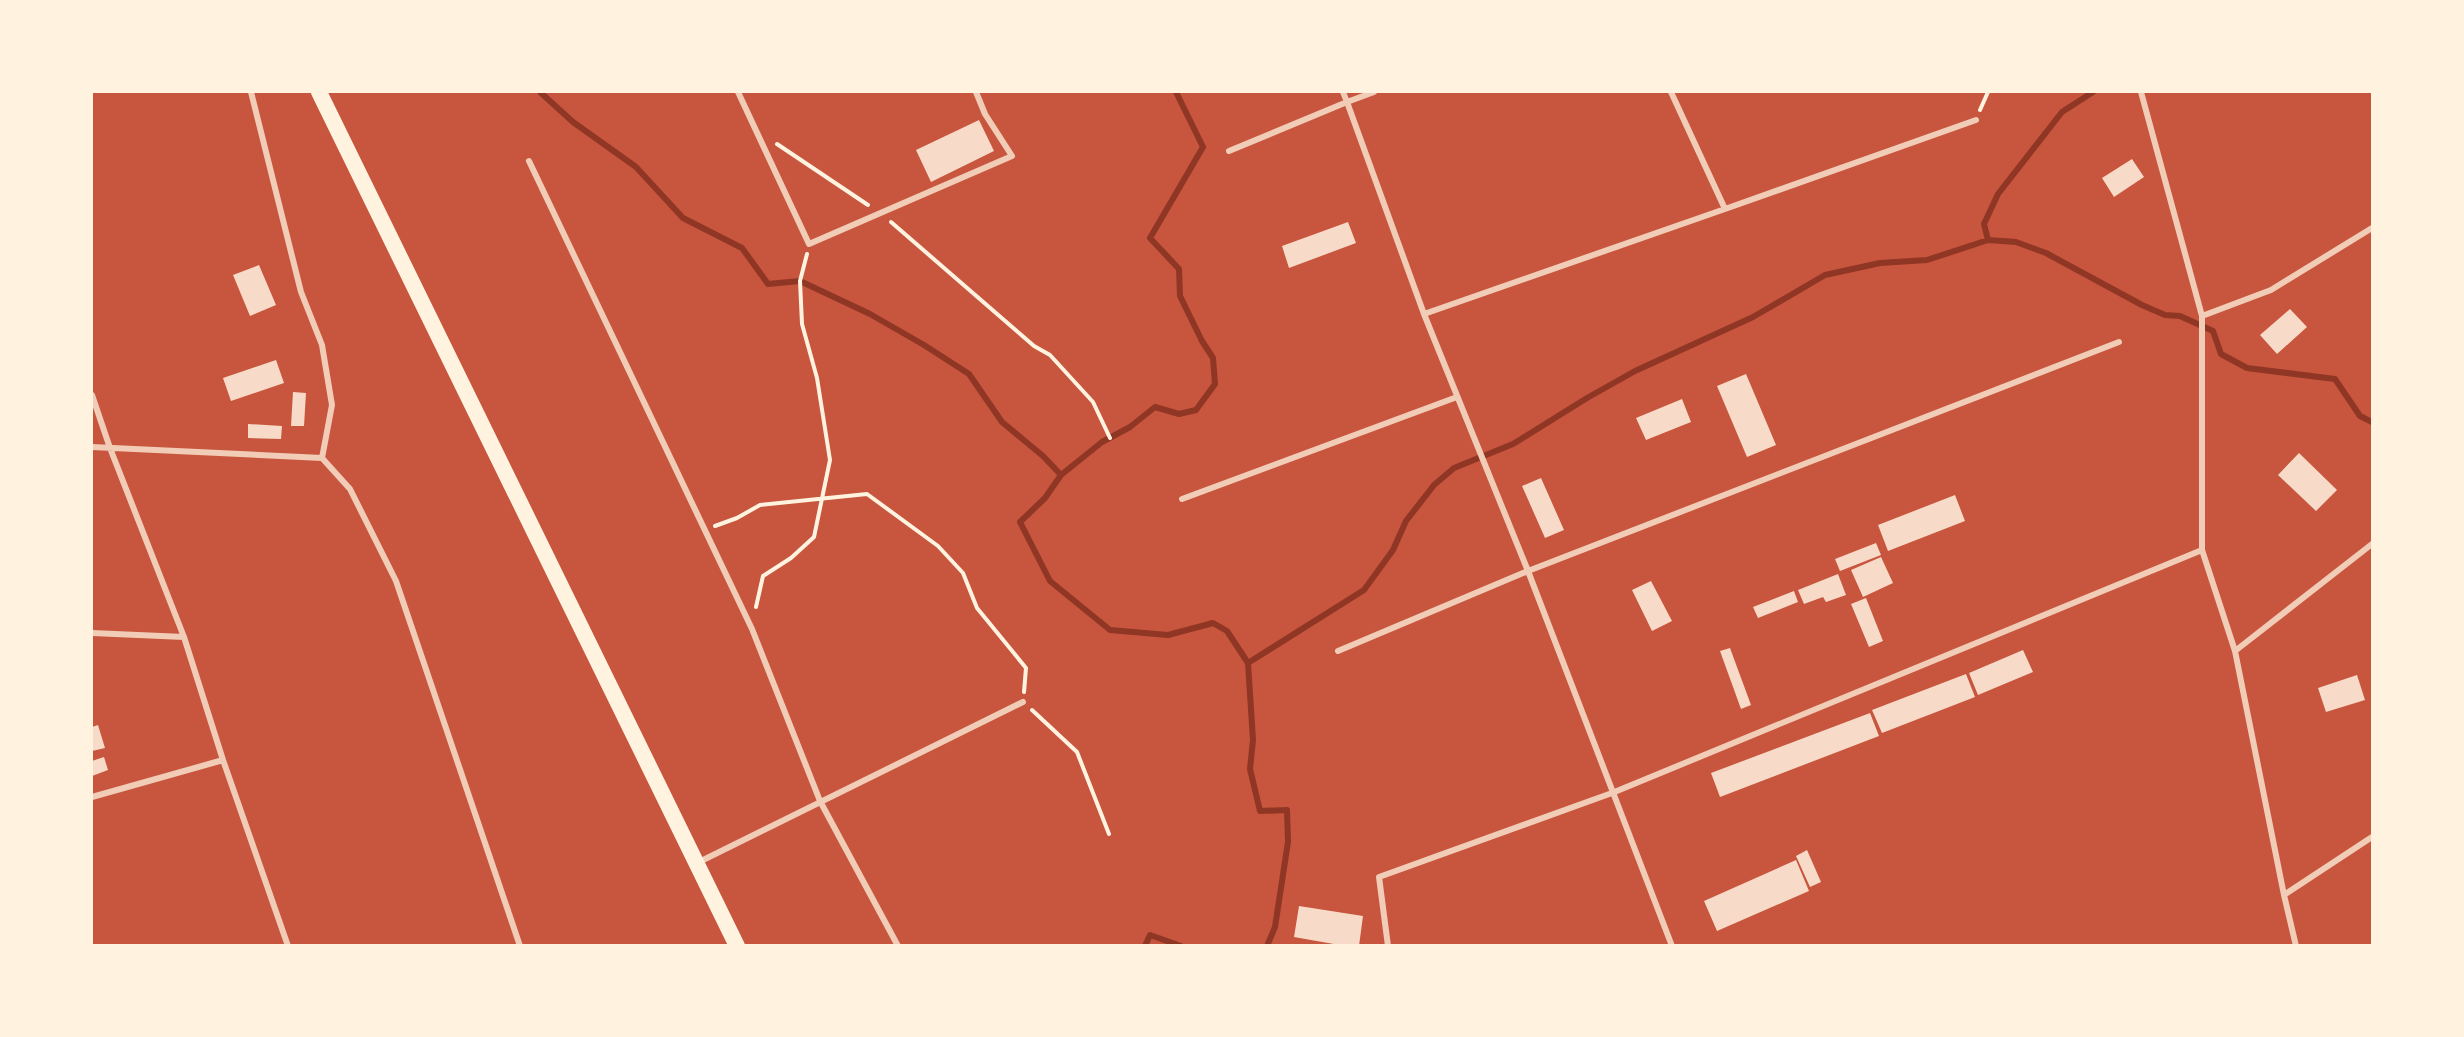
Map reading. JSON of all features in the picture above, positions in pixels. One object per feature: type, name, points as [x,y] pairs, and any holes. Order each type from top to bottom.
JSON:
[{"type":"highway","points":[[319,92],[736,945]]},
{"type":"street","points":[[251,92],[301,292],[322,345],[332,405],[322,458]]},
{"type":"street","points":[[738,92],[809,244],[1012,156],[985,114],[976,92]]},
{"type":"street","points":[[1343,92],[1424,314],[1528,571],[1672,945]]},
{"type":"street","points":[[1229,152],[1374,92]]},
{"type":"street","points":[[1671,92],[1725,209]]},
{"type":"street","points":[[2141,92],[2202,316],[2202,550],[2235,651],[2296,945]]},
{"type":"street","points":[[1424,314],[1976,120]]},
{"type":"street","points":[[529,161],[752,629],[820,801],[898,945]]},
{"type":"street","points":[[2202,316],[2271,290],[2373,228]]},
{"type":"street","points":[[1338,651],[1528,571],[2119,342]]},
{"type":"street","points":[[92,395],[110,448],[184,637],[223,760],[288,945]]},
{"type":"street","points":[[1182,499],[1457,397]]},
{"type":"street","points":[[92,447],[322,458],[350,489],[396,581],[520,945]]},
{"type":"street","points":[[2235,651],[2373,544]]},
{"type":"street","points":[[1388,945],[1379,877],[1612,793],[2202,550]]},
{"type":"street","points":[[92,633],[184,637]]},
{"type":"street","points":[[697,863],[1023,702]]},
{"type":"street","points":[[92,797],[223,760]]},
{"type":"street","points":[[2284,895],[2373,837]]},
{"type":"path","points":[[756,129],[880,213],[1034,346],[1050,355],[1093,402],[1110,438]]},
{"type":"path","points":[[752,629],[763,576],[791,558],[814,537],[830,460],[828,435],[817,378],[802,324],[800,281],[809,244]]},
{"type":"path","points":[[705,530],[737,518],[760,505],[867,494],[938,546],[963,573],[977,608],[1026,668],[1023,702],[1077,752],[1109,834]]},
{"type":"building","points":[[979,120],[994,151],[931,182],[916,150]]},
{"type":"building","points":[[2132,159],[2144,177],[2114,197],[2102,178]]},
{"type":"building","points":[[1348,222],[1356,243],[1289,268],[1282,246]]},
{"type":"building","points":[[259,265],[276,305],[250,316],[233,275]]},
{"type":"building","points":[[2290,309],[2307,327],[2277,354],[2260,335]]},
{"type":"building","points":[[276,360],[284,383],[231,401],[223,378]]},
{"type":"building","points":[[1746,374],[1776,445],[1747,457],[1717,386]]},
{"type":"building","points":[[293,392],[306,393],[304,426],[291,426]]},
{"type":"building","points":[[1682,399],[1691,422],[1646,440],[1636,418]]},
{"type":"building","points":[[248,424],[282,426],[281,439],[248,438]]},
{"type":"building","points":[[2299,453],[2337,490],[2316,511],[2278,475]]},
{"type":"building","points":[[1541,478],[1564,530],[1545,538],[1522,486]]},
{"type":"building","points":[[1955,495],[1965,521],[1888,551],[1878,525]]},
{"type":"building","points":[[1876,543],[1881,555],[1840,571],[1835,559]]},
{"type":"building","points":[[1881,557],[1893,583],[1863,597],[1851,570]]},
{"type":"building","points":[[1838,574],[1846,595],[1826,602],[1823,597],[1804,604],[1798,590]]},
{"type":"building","points":[[1651,581],[1672,621],[1652,631],[1632,590]]},
{"type":"building","points":[[1794,591],[1798,602],[1758,618],[1753,607]]},
{"type":"building","points":[[1866,598],[1883,641],[1869,647],[1851,604]]},
{"type":"building","points":[[1730,648],[1751,705],[1741,709],[1720,651]]},
{"type":"building","points":[[2023,650],[2033,672],[1978,695],[1969,673]]},
{"type":"building","points":[[1966,674],[1975,697],[1882,733],[1872,710]]},
{"type":"building","points":[[2357,675],[2365,700],[2326,712],[2318,688]]},
{"type":"building","points":[[1870,713],[1879,736],[1720,797],[1711,773]]},
{"type":"building","points":[[98,725],[105,748],[92,751],[92,727]]},
{"type":"building","points":[[104,757],[108,770],[92,776],[92,761]]},
{"type":"building","points":[[1807,850],[1821,882],[1810,887],[1796,856]]},
{"type":"building","points":[[1796,860],[1809,891],[1717,931],[1704,901]]},
{"type":"building","points":[[1299,906],[1363,916],[1359,946],[1345,946],[1294,937]]},
{"type":"waterway","points":[[540,92],[573,122],[636,167],[683,218],[742,248],[768,284],[800,281],[870,314],[969,374],[1002,422],[1043,456],[1061,475]]},
{"type":"waterway","points":[[1176,92],[1203,147],[1150,238],[1179,269],[1180,296],[1213,358],[1215,384],[1196,410],[1179,414],[1155,407],[1130,427],[1102,442],[1061,475],[1045,498],[1020,522],[1050,581],[1110,630],[1168,635],[1213,623],[1227,631],[1248,663],[1253,740],[1250,769],[1260,811],[1287,810],[1288,842],[1275,927],[1267,946]]},
{"type":"waterway","points":[[1988,240],[1984,224],[1998,194],[2062,112],[2093,92]]},
{"type":"waterway","points":[[1248,663],[1364,590],[1393,550],[1406,521],[1434,485],[1454,468],[1513,444],[1635,371],[1753,317],[1825,275],[1880,263],[1927,260],[1988,240],[2016,242],[2046,253],[2142,305],[2165,315],[2180,316],[2213,331],[2221,354],[2247,368],[2335,379],[2360,416],[2372,422]]},
{"type":"waterway","points":[[1145,946],[1150,935],[1181,946]]}]
